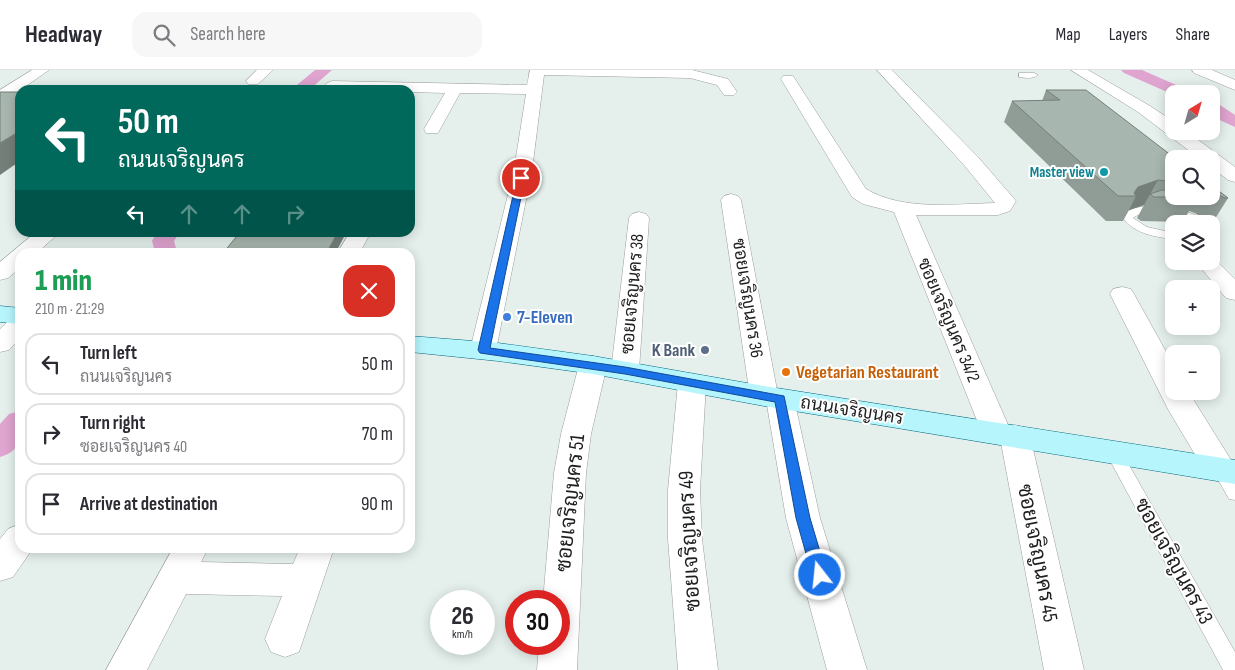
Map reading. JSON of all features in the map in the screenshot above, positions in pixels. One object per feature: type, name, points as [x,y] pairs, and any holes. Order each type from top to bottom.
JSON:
[{"type":"main road","points":[[0,314],[15,316]]},
{"type":"main road","name":"ถนนเจริญนคร","points":[[415,344],[484,350],[593,366],[772,398],[1227,471]]},
{"type":"street","points":[[19,85],[42,70]]},
{"type":"street","points":[[253,81],[266,70]]},
{"type":"street","points":[[484,350],[523,170],[537,70],[690,74],[723,82],[729,92]]},
{"type":"street","points":[[788,79],[859,193],[872,202],[902,207],[998,209],[1006,205],[1006,201],[971,161],[884,70]]},
{"type":"street","points":[[1078,70],[1144,109],[1165,124]]},
{"type":"street","points":[[1199,70],[1235,85]]},
{"type":"street","points":[[0,97],[15,87]]},
{"type":"street","points":[[415,89],[534,90]]},
{"type":"street","points":[[432,129],[455,90]]},
{"type":"street","points":[[1186,140],[1235,176]]},
{"type":"street","name":"ซอยเจริญนคร 36","points":[[731,200],[772,398],[803,518],[847,670]]},
{"type":"street","name":"ซอยเจริญนคร 34/2","points":[[902,207],[1006,435]]},
{"type":"street","name":"ซอยเจริญนคร 38","points":[[625,371],[639,218]]},
{"type":"street","points":[[30,248],[44,237]]},
{"type":"street","points":[[351,248],[358,237]]},
{"type":"street","points":[[0,273],[15,261]]},
{"type":"street","points":[[1214,270],[1235,293]]},
{"type":"street","points":[[1122,294],[1168,381],[1227,471]]},
{"type":"street","points":[[0,344],[15,328]]},
{"type":"street","name":"ซอยเจริญนคร 51","points":[[562,590],[570,473],[576,434],[593,366]]},
{"type":"street","name":"ซอยเจริญนคร 49","points":[[692,383],[684,490],[685,539],[698,670]]},
{"type":"street","name":"ซอยเจริญนคร 45","points":[[1006,435],[1064,670]]},
{"type":"street","points":[[0,566],[15,546]]},
{"type":"street","points":[[126,670],[183,563],[310,564],[285,639]]},
{"type":"street","name":"ซอยเจริญนคร 51","points":[[557,670],[558,655]]},
{"type":"lane","points":[[1022,75],[1034,75]]},
{"type":"lane","points":[[1165,234],[1144,230],[1132,223],[1128,218],[1129,215],[1140,210],[1159,210],[1183,215]]},
{"type":"lane","name":"ซอยเจริญนคร 43","points":[[1114,453],[1234,670]]},
{"type":"lane","points":[[1227,471],[1235,494]]},
{"type":"building","points":[[1046,90],[1086,90],[1165,151],[1165,181],[1158,180],[1138,187],[1134,193],[1136,196],[1118,196],[1012,101],[1060,100]]},
{"type":"building","points":[[0,92],[15,92],[15,134],[0,143]]},
{"type":"building","points":[[1165,190],[1165,197],[1154,197],[1150,194]]},
{"type":"building","points":[[1220,192],[1228,198],[1220,196]]},
{"type":"building","points":[[236,237],[335,237],[329,248],[227,248]]},
{"type":"waterway","points":[[305,85],[324,70]]},
{"type":"waterway","points":[[1129,70],[1165,86]]},
{"type":"waterway","points":[[1220,114],[1235,122]]},
{"type":"waterway","points":[[165,248],[163,241],[166,237]]},
{"type":"waterway","points":[[0,445],[15,428]]},
{"type":"place","name":"Master view","points":[[1104,172]]},
{"type":"place","name":"7-Eleven","points":[[507,317]]},
{"type":"place","name":"K Bank","points":[[705,350]]},
{"type":"place","name":"Vegetarian Restaurant","points":[[786,372]]},
{"type":"route","points":[[521,178],[484,350],[625,371],[780,399],[803,518],[820,575]]}]
